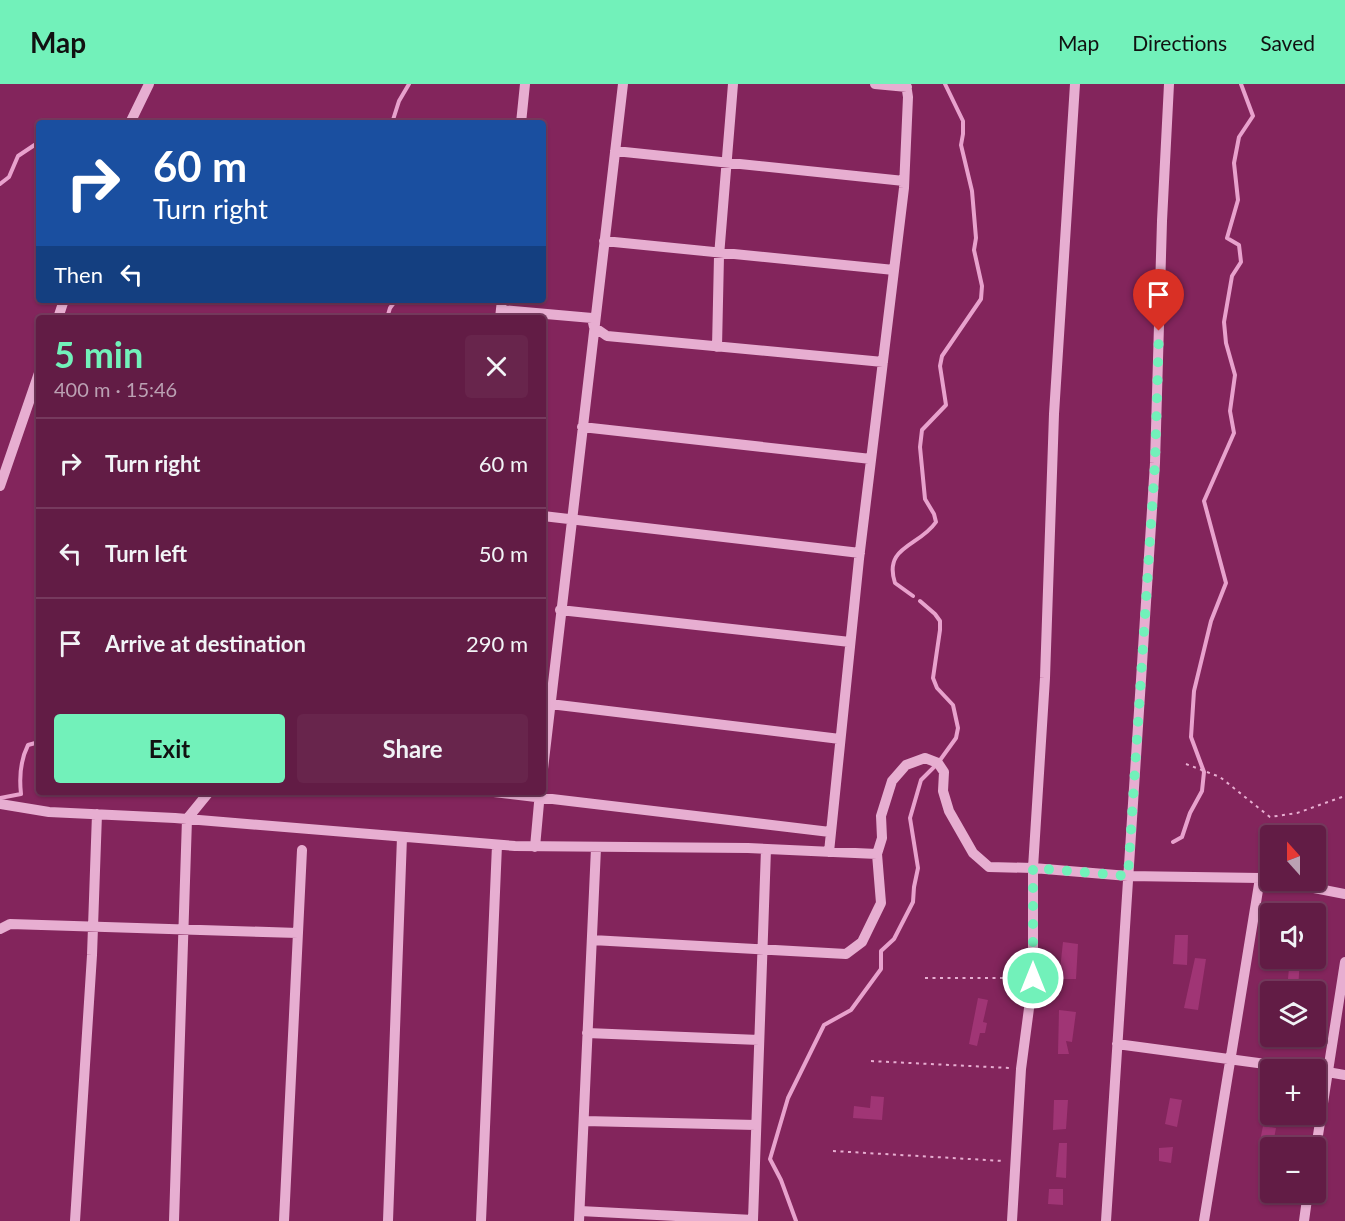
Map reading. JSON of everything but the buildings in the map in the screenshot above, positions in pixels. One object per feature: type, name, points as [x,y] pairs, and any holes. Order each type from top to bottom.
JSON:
[{"type":"street","points":[[131,120],[149,84]]},
{"type":"street","points":[[521,120],[525,84]]},
{"type":"street","points":[[546,741],[623,84]]},
{"type":"street","points":[[717,347],[719,252],[733,84]]},
{"type":"street","points":[[829,852],[850,642],[904,181],[908,97],[906,86],[875,84]]},
{"type":"street","points":[[1012,1221],[1021,1069],[1033,978],[1033,868],[1045,678],[1054,414],[1075,84]]},
{"type":"street","points":[[1106,1221],[1155,463],[1162,221],[1169,84]]},
{"type":"street","points":[[615,151],[904,181]]},
{"type":"street","points":[[604,241],[894,270]]},
{"type":"street","points":[[501,309],[592,318],[594,327],[607,336],[883,362]]},
{"type":"street","points":[[0,486],[36,382]]},
{"type":"street","points":[[582,427],[871,459]]},
{"type":"street","points":[[546,516],[860,553]]},
{"type":"street","points":[[560,610],[850,642]]},
{"type":"street","points":[[550,704],[840,739]]},
{"type":"street","points":[[592,940],[846,954],[862,942],[881,903],[877,854],[882,838],[881,816],[892,780],[906,765],[925,758],[938,763],[944,772],[943,791],[949,811],[973,853],[989,867],[1033,868],[1128,876],[1260,880]]},
{"type":"street","points":[[174,1221],[187,819],[207,795]]},
{"type":"street","points":[[535,847],[540,795]]},
{"type":"street","points":[[546,795],[830,832]]},
{"type":"street","points":[[0,804],[49,812],[187,819],[497,845],[766,849],[877,854]]},
{"type":"street","points":[[75,1221],[93,927],[97,814]]},
{"type":"street","points":[[388,1221],[402,837]]},
{"type":"street","points":[[481,1221],[497,845]]},
{"type":"street","points":[[596,848],[579,1216],[753,1220],[766,849]]},
{"type":"street","points":[[284,1221],[302,850]]},
{"type":"street","points":[[1204,1221],[1230,1058],[1266,891]]},
{"type":"street","points":[[1326,891],[1345,894]]},
{"type":"street","points":[[0,929],[10,924],[298,933]]},
{"type":"street","points":[[1318,1137],[1345,962]]},
{"type":"street","points":[[587,1033],[759,1040]]},
{"type":"street","points":[[1117,1044],[1260,1062]]},
{"type":"street","points":[[1328,1072],[1345,1075]]},
{"type":"street","points":[[584,1121],[756,1125]]},
{"type":"street","points":[[1304,1221],[1306,1203]]},
{"type":"path","points":[[1186,764],[1220,777],[1270,817],[1297,813],[1345,796]]},
{"type":"path","points":[[925,978],[1033,978]]},
{"type":"path","points":[[871,1061],[1021,1069]]},
{"type":"path","points":[[833,1151],[1015,1162]]},
{"type":"waterway","points":[[393,120],[399,101],[409,84]]},
{"type":"waterway","points":[[913,596],[895,583],[893,571],[894,561],[898,554],[921,537],[936,522],[925,499],[920,447],[922,430],[946,405],[940,366],[942,356],[981,299],[982,286],[974,250],[976,238],[972,191],[961,145],[963,121],[945,84]]},
{"type":"waterway","points":[[1173,842],[1182,837],[1190,813],[1202,791],[1204,772],[1191,737],[1194,691],[1211,621],[1226,583],[1204,501],[1234,433],[1230,411],[1235,375],[1226,343],[1224,322],[1232,276],[1241,262],[1239,245],[1227,238],[1238,200],[1234,163],[1239,137],[1253,116],[1241,84]]},
{"type":"waterway","points":[[0,184],[9,177],[18,156],[36,144]]},
{"type":"waterway","points":[[388,315],[394,303]]},
{"type":"waterway","points":[[796,1221],[781,1180],[770,1159],[788,1098],[824,1025],[851,1010],[881,969],[881,951],[894,939],[913,902],[918,868],[910,818],[921,780],[938,763],[956,738],[958,728],[953,705],[937,688],[933,678],[940,621],[920,601]]},
{"type":"waterway","points":[[0,798],[21,794],[20,775],[23,757],[28,745],[36,743]]},
{"type":"route","points":[[1033,978],[1033,868],[1128,876],[1155,463],[1159,331]]}]
